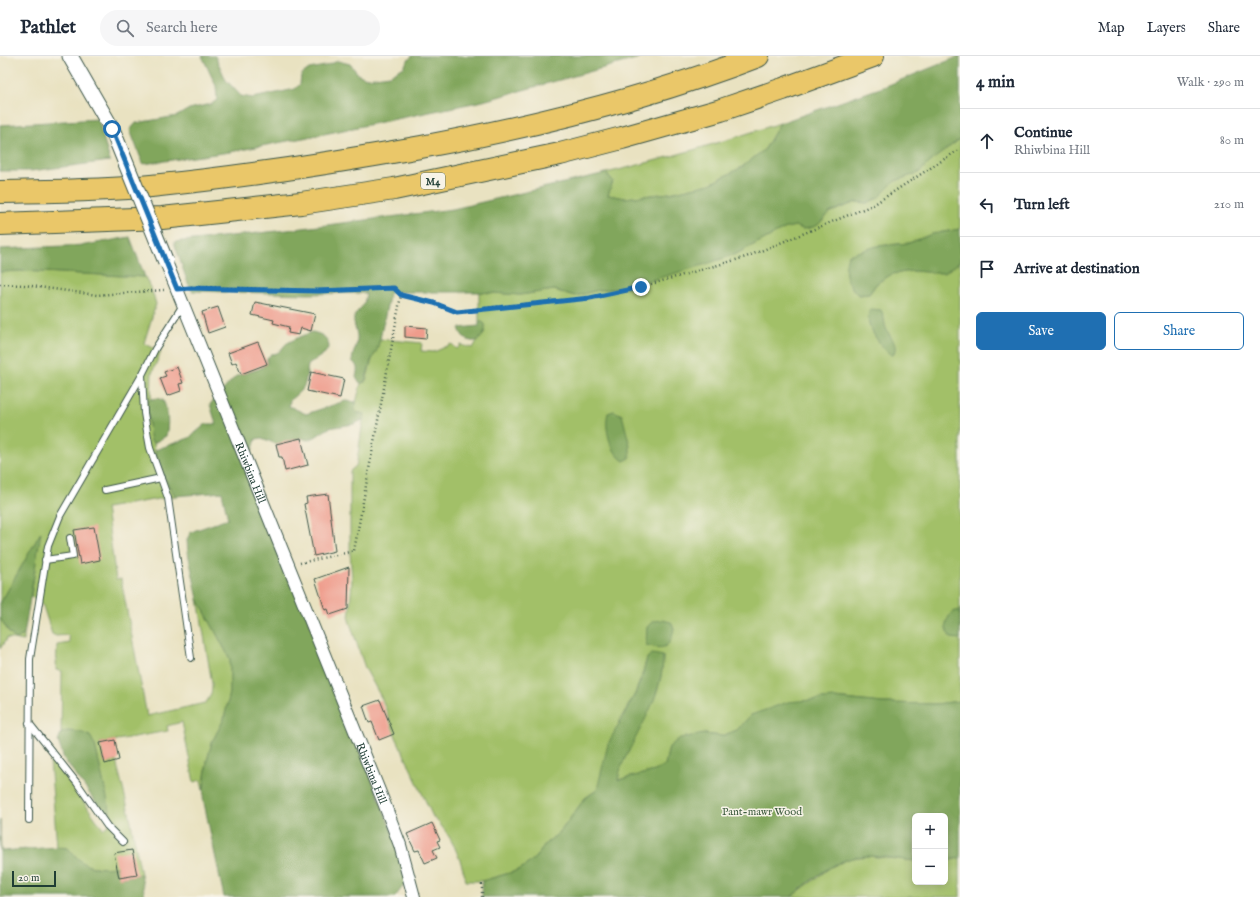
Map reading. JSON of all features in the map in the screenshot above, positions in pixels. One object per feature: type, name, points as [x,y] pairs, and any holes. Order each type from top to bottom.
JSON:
[{"type":"highway","points":[[0,192],[150,186],[256,173],[366,157],[559,118],[654,92],[758,56]]},
{"type":"highway","name":"M4","points":[[0,224],[162,218],[301,203],[394,190],[560,154],[622,138],[721,110],[865,59]]},
{"type":"street","name":"Rhiwbina Hill","points":[[70,56],[112,129],[400,845],[410,877],[414,897]]},
{"type":"lane","points":[[29,820],[30,659],[45,560],[52,531],[142,375],[155,349],[183,305]]},
{"type":"lane","points":[[142,375],[144,413],[150,448],[168,498],[191,658]]},
{"type":"lane","points":[[106,490],[161,478]]},
{"type":"lane","points":[[45,560],[73,556],[70,538]]},
{"type":"lane","points":[[29,723],[77,783],[108,826],[123,842]]},
{"type":"path","points":[[0,284],[24,285],[97,295],[190,288],[317,291],[394,288],[401,295],[434,303],[457,312],[590,298],[641,287],[746,257],[873,205],[960,149]]},
{"type":"path","points":[[288,566],[354,551],[401,295]]},
{"type":"path","points":[[482,882],[482,897]]},
{"type":"green space","points":[[202,56],[215,56],[226,80],[241,96],[253,98],[295,89],[300,84],[301,75],[309,69],[325,66],[338,61],[350,64],[359,75],[367,78],[390,75],[404,67],[412,56],[647,56],[483,101],[230,152],[143,164],[130,130],[136,123],[177,116],[189,109],[211,104],[217,100],[216,86]]},
{"type":"green space","points":[[960,56],[960,139],[918,173],[895,181],[878,198],[867,203],[856,202],[829,213],[818,225],[810,228],[803,229],[795,226],[786,228],[736,254],[625,288],[599,290],[575,296],[554,290],[520,295],[479,292],[390,292],[377,350],[371,361],[365,382],[361,383],[356,377],[357,368],[352,361],[357,340],[354,318],[355,314],[364,304],[366,293],[307,294],[192,291],[187,281],[174,242],[287,230],[453,209],[606,173],[613,181],[608,195],[625,198],[670,193],[710,184],[742,167],[765,149],[780,123],[886,86]]},
{"type":"green space","points":[[98,119],[110,161],[31,171],[0,171],[0,125]]},
{"type":"green space","points":[[780,123],[765,149],[742,167],[710,184],[670,193],[625,198],[608,195],[613,181],[606,173],[693,150]]},
{"type":"green space","points":[[960,139],[960,229],[932,234],[909,243],[877,246],[851,287],[858,295],[869,294],[877,283],[892,274],[912,271],[944,273],[960,262],[960,701],[936,704],[882,703],[834,698],[751,715],[737,730],[722,736],[704,734],[669,747],[665,765],[655,771],[618,780],[622,763],[648,711],[659,685],[663,656],[647,658],[635,694],[621,718],[597,790],[585,798],[560,832],[545,844],[535,858],[524,867],[513,872],[482,881],[466,881],[461,864],[450,838],[433,817],[396,737],[382,699],[365,668],[349,620],[352,580],[350,552],[350,471],[356,466],[364,414],[355,412],[361,383],[365,382],[380,339],[422,343],[421,351],[434,352],[452,344],[457,349],[461,345],[473,348],[484,334],[482,322],[479,322],[479,292],[520,295],[554,290],[575,296],[599,290],[625,288],[736,254],[786,228],[795,226],[803,229],[810,228],[818,225],[829,213],[857,202],[867,203],[878,198],[895,181],[918,173]]},
{"type":"green space","points":[[960,229],[960,262],[944,273],[912,271],[892,274],[877,283],[869,294],[858,295],[848,281],[846,276],[846,267],[848,255],[877,246],[909,243],[932,234]]},
{"type":"green space","points":[[130,237],[145,277],[21,271],[0,272],[0,249],[86,245]]},
{"type":"green space","points":[[21,271],[145,277],[152,291],[156,304],[144,343],[161,352],[152,373],[151,399],[147,403],[151,441],[154,443],[161,471],[176,496],[106,508],[116,580],[121,579],[147,716],[205,703],[210,696],[212,684],[198,599],[230,659],[230,693],[224,719],[212,742],[207,761],[203,790],[201,780],[194,782],[182,722],[167,726],[168,731],[100,743],[105,763],[116,761],[129,812],[141,874],[119,878],[104,868],[87,866],[68,848],[57,847],[50,761],[56,763],[103,829],[112,822],[95,745],[68,731],[61,733],[62,671],[56,670],[57,645],[70,643],[68,635],[56,636],[52,634],[43,606],[31,596],[40,534],[0,604],[0,272]]},
{"type":"green space","points":[[870,309],[881,310],[886,329],[894,343],[895,351],[893,355],[883,348],[876,339],[868,319]]},
{"type":"green space","points":[[479,322],[485,324],[485,331],[479,340],[472,341],[465,338],[459,328],[479,326]]},
{"type":"green space","points":[[312,332],[323,336],[327,340],[329,346],[325,353],[308,365],[304,385],[300,392],[290,400],[289,406],[306,414],[345,401],[356,402],[355,412],[364,414],[363,420],[354,424],[329,428],[308,440],[301,438],[276,444],[262,438],[256,439],[252,452],[245,458],[410,877],[395,897],[224,897],[203,798],[207,761],[212,742],[224,719],[230,693],[230,659],[198,599],[188,553],[187,540],[190,533],[228,519],[222,492],[176,496],[163,474],[158,463],[155,450],[189,438],[206,424],[216,424],[210,404],[220,395],[236,376],[259,369],[267,364],[267,359],[271,354],[278,352],[291,341]]},
{"type":"green space","points":[[158,398],[163,400],[165,404],[168,417],[168,426],[166,436],[154,443],[151,441],[150,436],[147,402],[151,399]]},
{"type":"green space","points":[[614,411],[622,415],[630,446],[630,458],[624,461],[615,452],[609,439],[607,426],[608,413]]},
{"type":"green space","points":[[41,532],[24,635],[16,639],[10,634],[0,618],[0,604]]},
{"type":"green space","points":[[960,610],[960,639],[951,638],[946,628],[946,622],[952,612]]},
{"type":"green space","points":[[0,618],[10,634],[16,638],[24,635],[24,641],[7,638],[0,649]]},
{"type":"green space","points":[[662,620],[671,622],[674,628],[671,640],[666,646],[658,648],[646,645],[647,627],[653,621]]},
{"type":"green space","name":"Pant-mawr Wood","points":[[652,654],[663,656],[661,677],[647,717],[623,763],[618,780],[655,771],[665,765],[669,747],[680,738],[704,734],[722,736],[737,730],[751,715],[788,702],[834,698],[882,703],[936,704],[960,701],[960,858],[948,860],[948,813],[912,813],[912,861],[869,856],[847,859],[827,869],[791,897],[482,897],[482,881],[513,872],[524,867],[535,858],[545,844],[560,832],[585,798],[597,790],[608,744],[635,694],[647,658]]},
{"type":"green space","points":[[68,731],[80,732],[90,736],[95,745],[110,811],[107,813],[101,809],[64,759],[58,741],[61,733]]},
{"type":"green space","points":[[0,820],[1,851],[57,847],[68,848],[79,860],[89,866],[101,868],[117,867],[120,878],[141,874],[145,897],[0,897]]},
{"type":"green space","points":[[868,856],[912,861],[912,885],[948,885],[948,860],[960,858],[960,897],[791,897],[831,867],[851,858]]},
{"type":"building","points":[[255,302],[315,314],[311,331],[301,328],[299,335],[288,333],[289,327],[273,323],[274,320],[252,315]]},
{"type":"building","points":[[218,307],[225,327],[208,333],[202,312]]},
{"type":"building","points":[[405,326],[427,328],[426,339],[405,337]]},
{"type":"building","points":[[258,342],[267,364],[241,374],[236,362],[232,364],[228,353]]},
{"type":"building","points":[[177,367],[183,383],[179,384],[181,391],[167,396],[160,378],[166,376],[164,372]]},
{"type":"building","points":[[311,372],[344,379],[340,398],[307,391]]},
{"type":"building","points":[[301,438],[308,465],[285,471],[282,457],[279,457],[276,444]]},
{"type":"building","points":[[328,494],[335,551],[314,556],[304,504],[307,503],[306,497]]},
{"type":"building","points":[[94,527],[100,560],[80,564],[74,530]]},
{"type":"building","points":[[349,567],[348,609],[330,615],[328,609],[325,610],[315,579]]},
{"type":"building","points":[[380,700],[394,734],[379,740],[372,722],[369,723],[363,706]]},
{"type":"building","points":[[115,740],[119,760],[105,764],[100,743]]},
{"type":"building","points":[[432,823],[440,840],[437,841],[440,847],[433,850],[437,858],[425,863],[419,850],[415,851],[407,834]]},
{"type":"building","points":[[132,850],[137,875],[119,878],[114,853]]},
{"type":"route","points":[[112,129],[177,289],[317,291],[394,288],[401,295],[434,303],[457,312],[590,298],[641,287]]}]
